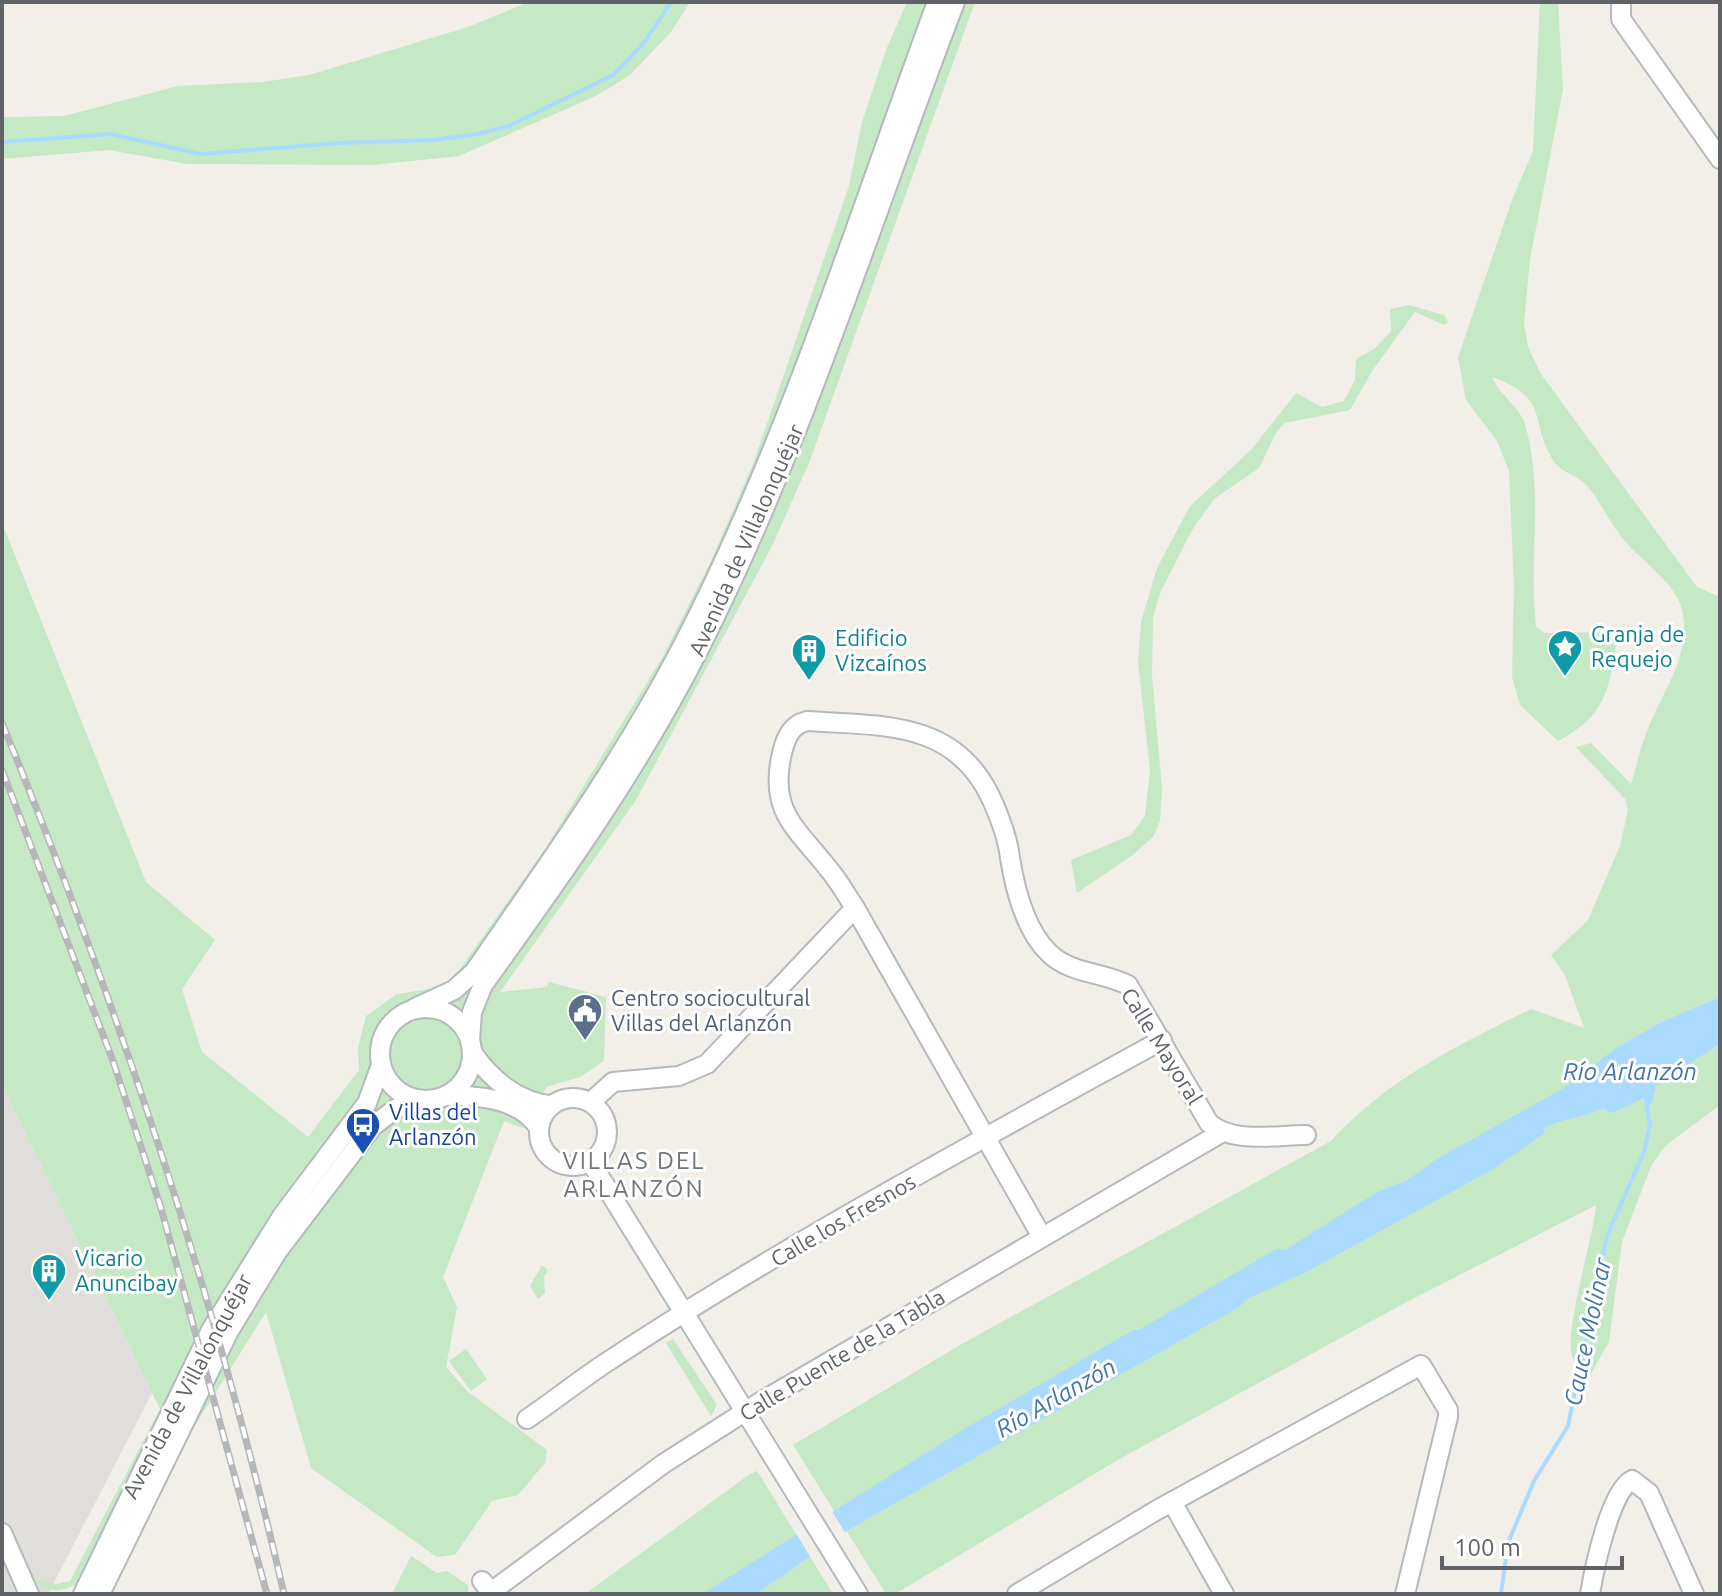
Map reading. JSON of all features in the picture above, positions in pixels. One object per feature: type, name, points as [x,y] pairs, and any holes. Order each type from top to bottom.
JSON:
[{"type":"street","name":"Avenida de Villalonquéjar","points":[[415,1008],[454,990],[474,972],[586,809],[682,647],[766,462],[937,2]]},
{"type":"street","name":"Avenida de Villalonquéjar","points":[[471,1046],[472,1012],[483,985],[616,793],[671,700],[725,594],[794,435],[955,2]]},
{"type":"street","points":[[1621,2],[1621,19],[1720,159]]},
{"type":"street","name":"Calle Mayoral","points":[[855,908],[833,873],[788,822],[780,803],[778,771],[785,740],[800,723],[895,727],[927,736],[964,757],[981,778],[996,808],[1007,841],[1017,895],[1046,951],[1074,968],[1128,985],[1209,1123],[1221,1133]]},
{"type":"street","points":[[591,1102],[613,1082],[679,1076],[707,1064],[855,908],[1042,1237]]},
{"type":"street","points":[[415,1008],[443,1010],[455,1018],[471,1046],[496,1081],[543,1104],[552,1105],[571,1098],[591,1102],[599,1109],[607,1128],[603,1148],[590,1161],[579,1166],[558,1162],[543,1148],[539,1128],[530,1116],[474,1095],[420,1100],[395,1088],[381,1065],[383,1036],[390,1023],[415,1008]]},
{"type":"street","name":"Calle los Fresnos","points":[[533,1420],[600,1367],[684,1314],[985,1137],[1162,1040]]},
{"type":"street","points":[[445,1096],[465,1078],[471,1046]]},
{"type":"street","name":"Avenida de Villalonquéjar","points":[[86,1586],[211,1330],[282,1216],[367,1103],[381,1065]]},
{"type":"street","name":"Avenida de Villalonquéjar","points":[[100,1594],[229,1331],[277,1252],[372,1127],[395,1109],[420,1100]]},
{"type":"street","points":[[539,1128],[552,1105]]},
{"type":"street","points":[[1221,1133],[1260,1137],[1306,1135]]},
{"type":"street","name":"Calle Puente de la Tabla","points":[[482,1581],[491,1592],[663,1464],[745,1412],[1221,1133]]},
{"type":"street","points":[[590,1161],[858,1594]]},
{"type":"street","points":[[1017,1594],[1172,1502],[1421,1365],[1448,1410],[1448,1417],[1405,1594]]},
{"type":"street","points":[[1590,1594],[1596,1557],[1607,1527],[1622,1491],[1632,1480],[1649,1493],[1694,1594]]},
{"type":"street","points":[[1172,1502],[1224,1594]]},
{"type":"street","points":[[4,1540],[26,1586],[45,1594]]},
{"type":"street","points":[[65,1594],[86,1586]]},
{"type":"shaded area","points":[[2,1085],[152,1393],[48,1594],[2,1594]]},
{"type":"green space","points":[[529,2],[690,2],[671,32],[630,75],[596,96],[459,156],[373,165],[187,164],[109,150],[2,159],[2,117],[64,116],[178,86],[263,82],[309,75],[468,27]]},
{"type":"green space","points":[[907,2],[975,2],[809,463],[772,546],[636,800],[500,992],[547,987],[549,982],[606,997],[604,1061],[580,1077],[546,1087],[526,1129],[504,1121],[443,1277],[457,1307],[446,1367],[468,1392],[547,1450],[545,1463],[518,1495],[492,1501],[455,1555],[437,1557],[311,1468],[266,1312],[179,1451],[160,1412],[77,1584],[59,1590],[43,1587],[33,1579],[57,1584],[70,1581],[160,1409],[2,1085],[2,523],[146,882],[215,940],[182,989],[202,1052],[308,1137],[359,1070],[358,1048],[366,1016],[397,994],[442,987],[460,969],[547,846],[662,658],[711,561],[753,464],[849,186],[862,122],[886,50]]},
{"type":"green space","points":[[1540,2],[1558,2],[1563,90],[1530,259],[1524,323],[1528,347],[1541,374],[1697,587],[1720,597],[1720,997],[1661,1022],[1616,1048],[1625,1105],[1645,1098],[1646,1104],[1652,1102],[1655,1085],[1720,1044],[1720,1105],[1665,1146],[1651,1166],[1622,1242],[1609,1342],[1589,1377],[1574,1360],[1571,1347],[1575,1309],[1596,1205],[1399,1306],[1116,1461],[895,1594],[886,1594],[793,1445],[960,1345],[1331,1141],[1352,1119],[1399,1082],[1477,1036],[1531,1009],[1584,1028],[1565,975],[1551,955],[1588,920],[1620,846],[1628,810],[1625,799],[1576,747],[1591,743],[1631,784],[1646,733],[1680,656],[1684,626],[1682,610],[1673,590],[1624,540],[1586,484],[1556,465],[1531,402],[1511,385],[1492,377],[1522,417],[1530,447],[1535,498],[1536,626],[1544,633],[1612,632],[1617,638],[1612,671],[1603,698],[1587,721],[1574,731],[1558,741],[1520,705],[1512,677],[1514,586],[1509,471],[1497,441],[1466,400],[1458,357],[1512,200],[1533,151]]},
{"type":"green space","points":[[1409,305],[1444,315],[1448,322],[1444,325],[1415,312],[1372,371],[1350,410],[1285,423],[1276,433],[1259,468],[1214,499],[1192,530],[1160,593],[1153,618],[1152,675],[1162,789],[1160,821],[1153,837],[1134,854],[1077,893],[1071,860],[1131,835],[1145,816],[1150,770],[1138,662],[1141,622],[1157,568],[1190,506],[1251,450],[1296,393],[1322,407],[1344,401],[1355,380],[1356,359],[1374,349],[1391,331],[1390,309]]},
{"type":"green space","points":[[542,1265],[548,1270],[544,1277],[545,1293],[538,1299],[530,1286]]},
{"type":"green space","points":[[673,1339],[717,1405],[711,1416],[666,1343]]},
{"type":"green space","points":[[466,1349],[487,1379],[471,1391],[449,1361]]},
{"type":"green space","points":[[757,1471],[833,1594],[585,1594],[750,1474]]},
{"type":"green space","points":[[411,1556],[437,1573],[447,1571],[468,1585],[469,1594],[392,1594]]},
{"type":"water","name":"Río Arlanzón","points":[[1720,997],[1720,1044],[1656,1085],[1652,1103],[1646,1105],[1644,1098],[1612,1113],[1603,1108],[1550,1125],[1543,1129],[1545,1133],[1493,1169],[1306,1272],[1249,1298],[1239,1307],[848,1530],[756,1594],[702,1594],[961,1431],[1133,1330],[1139,1330],[1276,1249],[1285,1250],[1379,1191],[1406,1181],[1437,1159],[1564,1088],[1616,1048],[1661,1022]]},
{"type":"pier","points":[[830,1508],[847,1536],[811,1558],[794,1530]]},
{"type":"waterway","points":[[2,142],[110,134],[201,154],[338,143],[434,140],[477,134],[509,126],[613,75],[643,44],[671,2]]},
{"type":"waterway","name":"Cauce Molinar","points":[[1501,1594],[1508,1543],[1534,1481],[1568,1426],[1607,1236],[1644,1152],[1650,1125],[1646,1101]]},
{"type":"railway","points":[[2,723],[85,936],[161,1153],[228,1372],[284,1594]]},
{"type":"railway","points":[[2,770],[113,1061],[161,1208],[267,1594]]},
{"type":"place","name":"Granja de Requejo","points":[[1565,678]]},
{"type":"place","name":"Edificio Vizcaínos","points":[[809,682]]},
{"type":"place","name":"Centro sociocultural Villas del Arlanzón","points":[[585,1042]]},
{"type":"place","name":"Villas del Arlanzón","points":[[363,1156]]},
{"type":"place","name":"Vicario Anuncibay","points":[[49,1302]]},
{"type":"district","name":"VILLAS DEL ARLANZÓN","points":[[634,1175]]}]
